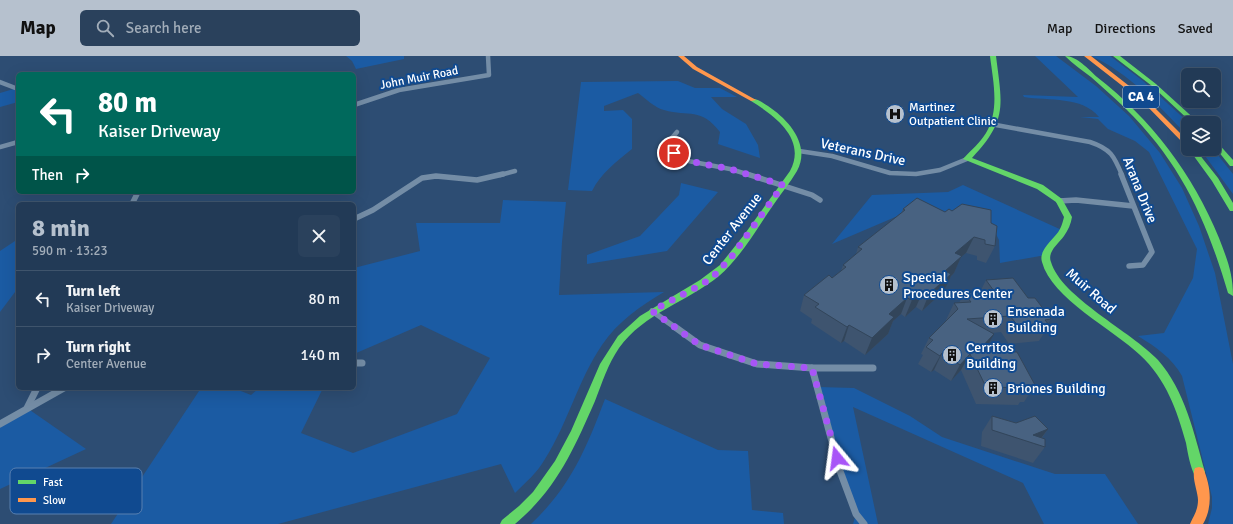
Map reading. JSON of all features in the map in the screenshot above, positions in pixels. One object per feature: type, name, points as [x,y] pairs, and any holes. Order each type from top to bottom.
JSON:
[{"type":"main road","points":[[681,56],[693,68],[748,96],[773,113],[790,129],[795,136],[799,151]]},
{"type":"main road","points":[[967,159],[984,144],[996,126],[999,105],[993,56]]},
{"type":"main road","name":"CA 4","points":[[1067,56],[1105,85],[1135,112],[1162,143],[1179,166],[1197,194],[1212,226],[1226,265],[1233,293]]},
{"type":"main road","name":"CA 4","points":[[1087,56],[1145,101],[1181,138]]},
{"type":"main road","points":[[1116,56],[1154,85],[1188,116]]},
{"type":"main road","points":[[1221,150],[1233,164]]},
{"type":"main road","name":"Center Avenue","points":[[506,524],[526,509],[549,482],[564,458],[578,430],[606,362],[621,339],[652,311],[704,283],[717,273],[732,256],[795,168],[799,151]]},
{"type":"main road","points":[[1196,156],[1212,176],[1233,209]]},
{"type":"main road","name":"Muir Road","points":[[967,159],[1040,187],[1059,201],[1068,217],[1064,231],[1050,247],[1046,255],[1048,268],[1060,285],[1151,358],[1169,381],[1202,483],[1205,498],[1204,508],[1196,524]]},
{"type":"street","name":"John Muir Road","points":[[356,103],[399,90],[489,75],[488,56]]},
{"type":"street","points":[[0,82],[16,88]]},
{"type":"street","name":"Arana Drive","points":[[996,126],[1037,131],[1090,142],[1102,146],[1114,156],[1152,252],[1143,265],[1129,266]]},
{"type":"street","points":[[676,132],[672,140],[674,153],[683,160],[730,169],[783,185],[812,195],[820,200]]},
{"type":"street","points":[[0,148],[16,143]]},
{"type":"street","name":"Veterans Drive","points":[[799,151],[832,156],[890,173],[916,174],[940,170],[967,159]]},
{"type":"street","points":[[356,218],[386,203],[423,178],[446,176],[466,180],[477,180],[516,172]]},
{"type":"street","points":[[1059,201],[1076,200],[1133,206]]},
{"type":"street","points":[[652,311],[700,345],[757,364],[812,368],[873,368]]},
{"type":"street","points":[[356,363],[362,363]]},
{"type":"street","points":[[812,368],[840,471],[856,514],[864,524]]},
{"type":"street","points":[[27,408],[36,390]]},
{"type":"street","points":[[0,424],[60,390]]},
{"type":"shaded area","points":[[346,56],[404,56],[404,59],[356,69],[352,61]]},
{"type":"shaded area","points":[[1035,56],[1056,56],[1096,86],[1129,116],[1160,153],[1182,188],[1199,226],[1215,273],[1233,364],[1233,524],[1208,524],[1212,508],[1212,497],[1182,376],[1163,353],[1138,336],[1164,333],[1193,278],[1197,249],[1149,152],[1135,141],[1108,129],[1098,119],[1080,117],[1099,117],[1092,110],[1084,106],[1074,102],[1024,97],[1023,95],[1078,97]]},
{"type":"shaded area","points":[[1091,56],[1110,56],[1143,81],[1181,116],[1181,129],[1143,91],[1118,71]]},
{"type":"shaded area","points":[[678,81],[695,88],[720,88],[737,97],[711,97],[722,109],[746,124],[758,145],[760,158],[718,144],[720,132],[707,119],[694,114],[661,109],[638,93],[604,106],[604,111],[623,110],[632,119],[632,149],[604,173],[592,191],[568,190],[581,82]]},
{"type":"shaded area","points":[[16,88],[16,103],[0,107],[0,93]]},
{"type":"shaded area","points":[[1205,156],[1219,156],[1233,174],[1233,194]]},
{"type":"shaded area","points":[[681,183],[718,192],[667,251],[587,264],[587,255],[640,236],[679,195]]},
{"type":"shaded area","points":[[963,185],[1064,231],[1046,255],[1000,263],[999,240],[996,234],[907,212],[832,244],[872,195],[948,192]]},
{"type":"shaded area","points":[[503,200],[566,202],[559,295],[664,292],[630,315],[608,336],[586,373],[560,431],[545,459],[535,473],[515,493],[501,464],[278,524],[111,524],[118,514],[142,514],[142,477],[200,390],[238,390],[251,395],[257,390],[322,390],[301,433],[353,453],[457,414],[490,358],[421,325],[356,353],[356,267],[420,251],[416,223],[500,223]]},
{"type":"shaded area","points":[[16,240],[16,291],[0,312],[0,251]]},
{"type":"shaded area","points":[[818,387],[854,388],[910,416],[942,437],[1055,474],[1105,474],[1138,524],[1044,524],[1023,483],[853,407],[878,524],[853,524],[856,514]]},
{"type":"shaded area","points":[[605,399],[718,450],[748,451],[752,510],[783,513],[784,524],[531,524],[557,495],[576,466],[584,451]]},
{"type":"shaded area","points":[[27,408],[86,449],[45,468],[10,468],[10,484],[0,489],[0,424]]},
{"type":"building","name":"Special Procedures Center","points":[[917,198],[945,212],[949,209],[952,211],[962,204],[991,210],[991,223],[997,226],[995,246],[985,244],[985,240],[974,237],[955,253],[962,256],[945,271],[951,274],[929,294],[923,291],[912,300],[907,298],[889,314],[894,317],[872,338],[849,325],[847,327],[815,307],[819,304],[804,295],[829,275],[832,278],[846,267],[843,265],[862,249],[858,247],[905,210],[903,209]]},
{"type":"building","points":[[1013,278],[1028,298],[1035,298],[1051,319],[1045,320],[1049,325],[1019,327],[1010,316],[967,319],[994,334],[978,351],[1017,352],[1035,385],[1028,385],[1029,388],[986,387],[970,354],[960,365],[942,353],[940,356],[926,347],[933,340],[929,338],[958,309],[954,303],[971,302],[964,293],[994,291],[986,280]]},
{"type":"building","points":[[992,416],[1016,423],[1035,416],[1048,429],[1033,435],[1045,439],[1045,447],[992,430]]},
{"type":"traffic: fast","points":[[993,56],[998,101],[997,112],[989,134],[967,159],[1040,187],[1059,201],[1068,217],[1061,235],[1047,253],[1046,262],[1052,275],[1078,302],[1143,352],[1163,375],[1171,387],[1177,401],[1187,429],[1199,472]]},
{"type":"traffic: fast","points":[[1068,56],[1127,106],[1173,159],[1191,188],[1207,220],[1221,254],[1233,293]]},
{"type":"traffic: fast","points":[[1116,56],[1154,85],[1188,116]]},
{"type":"traffic: fast","points":[[506,524],[537,496],[559,465],[576,431],[605,364],[616,345],[643,319],[703,283],[723,267],[747,237],[795,168],[797,149],[795,139],[787,125],[774,113],[753,100]]},
{"type":"traffic: fast","points":[[1221,150],[1233,164]]},
{"type":"traffic: fast","points":[[1196,156],[1215,180],[1233,209]]},
{"type":"traffic: slow","points":[[681,56],[695,68],[753,100]]},
{"type":"traffic: slow","points":[[1087,56],[1145,101],[1181,138]]},
{"type":"traffic: slow","points":[[1196,524],[1203,512],[1204,505],[1204,492],[1199,472]]},
{"type":"place","name":"Martinez Outpatient Clinic","points":[[895,114]]},
{"type":"place","name":"Special Procedures Center","points":[[889,285]]},
{"type":"place","name":"Ensenada Building","points":[[993,319]]},
{"type":"place","name":"Cerritos Building","points":[[952,355]]},
{"type":"place","name":"Briones Building","points":[[993,388]]},
{"type":"route","points":[[674,153],[683,160],[730,169],[783,185],[732,256],[717,273],[704,283],[652,311],[700,345],[757,364],[812,368],[837,458]]}]
